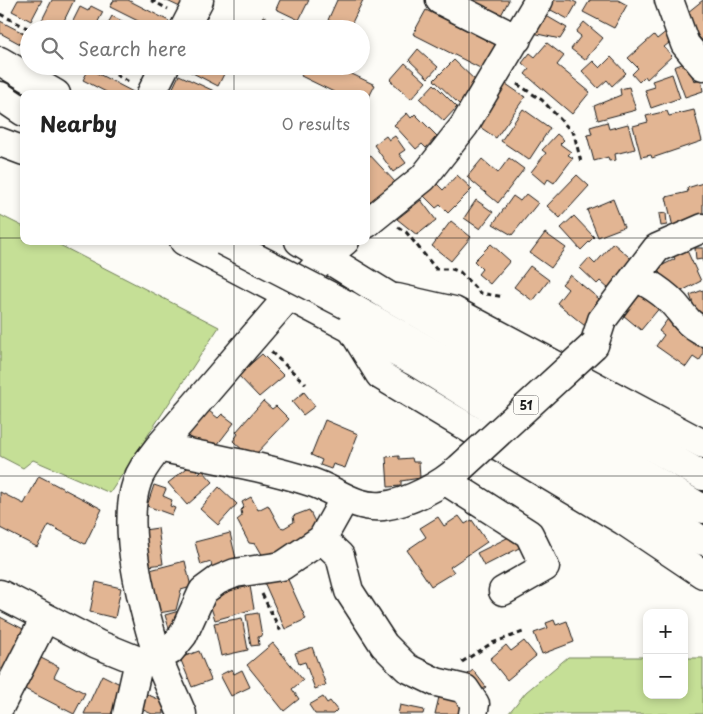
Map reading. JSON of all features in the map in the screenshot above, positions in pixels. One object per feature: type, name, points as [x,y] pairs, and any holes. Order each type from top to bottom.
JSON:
[{"type":"main road","points":[[189,20],[199,0]]},
{"type":"main road","points":[[440,0],[517,39]]},
{"type":"main road","points":[[373,219],[423,178],[464,126],[539,0]]},
{"type":"main road","points":[[669,0],[686,44],[703,66]]},
{"type":"main road","points":[[0,61],[20,73]]},
{"type":"main road","points":[[24,75],[49,90]]},
{"type":"main road","points":[[154,90],[161,75]]},
{"type":"main road","points":[[0,96],[20,109]]},
{"type":"main road","points":[[0,142],[20,150]]},
{"type":"main road","points":[[159,447],[314,483],[359,504],[383,506],[418,494],[453,474],[594,345],[602,320],[657,248],[703,228]]},
{"type":"main road","name":"51","points":[[191,245],[415,362],[703,541]]},
{"type":"main road","name":"51","points":[[231,245],[347,305],[567,428],[703,509]]},
{"type":"main road","name":"51","points":[[317,245],[335,249],[390,297],[613,422],[703,476]]},
{"type":"main road","points":[[182,714],[148,658],[130,529],[132,498],[136,482],[142,470],[159,447],[288,297],[335,249]]},
{"type":"main road","points":[[636,277],[670,300],[688,324],[703,332]]},
{"type":"main road","points":[[390,297],[454,311],[703,444]]},
{"type":"main road","points":[[353,331],[380,375],[624,521],[703,574]]},
{"type":"main road","points":[[453,474],[529,534],[545,567],[503,591]]},
{"type":"main road","points":[[0,594],[97,644],[148,658],[170,651],[183,635],[203,591],[218,580],[235,573],[282,566],[322,539],[345,498]]},
{"type":"main road","points":[[322,539],[340,556],[349,591],[384,645],[407,668],[436,682],[464,689],[476,704],[473,714]]},
{"type":"main road","points":[[0,706],[45,618]]},
{"type":"main road","points":[[127,714],[148,658]]},
{"type":"path","points":[[0,14],[20,24]]},
{"type":"path","points":[[497,72],[542,100],[574,134],[581,162]]},
{"type":"path","points":[[117,75],[145,90]]},
{"type":"path","points":[[373,219],[406,232],[436,269],[452,269],[460,272],[480,293],[504,297]]},
{"type":"path","points":[[254,337],[306,384]]},
{"type":"path","points":[[251,571],[282,634]]},
{"type":"path","points":[[460,663],[492,642],[523,632]]},
{"type":"green space","points":[[0,215],[20,225],[20,245],[60,245],[219,327],[110,493],[33,460],[23,468],[0,456]]},
{"type":"green space","points":[[568,657],[643,657],[643,699],[688,699],[688,658],[703,658],[703,714],[508,714],[526,692]]},
{"type":"building","points":[[18,0],[42,0],[32,20],[12,11]]},
{"type":"building","points":[[52,0],[74,0],[64,20],[42,20]]},
{"type":"building","points":[[114,0],[128,0],[167,20],[136,20],[110,7]]},
{"type":"building","points":[[165,0],[181,0],[183,1],[180,7]]},
{"type":"building","points":[[280,0],[309,0],[299,20],[276,9]]},
{"type":"building","points":[[337,0],[363,0],[353,20],[328,20]]},
{"type":"building","points":[[466,0],[509,0],[499,19]]},
{"type":"building","points":[[551,0],[571,0],[577,3],[568,19],[547,8]]},
{"type":"building","points":[[590,0],[618,0],[627,5],[614,28],[583,12]]},
{"type":"building","points":[[703,0],[703,42],[683,16]]},
{"type":"building","points":[[91,6],[103,12],[99,20],[74,20],[80,7],[88,11]]},
{"type":"building","points":[[426,10],[500,47],[488,72],[413,34]]},
{"type":"building","points":[[543,14],[567,28],[560,39],[533,33]]},
{"type":"building","points":[[112,16],[120,20],[110,20]]},
{"type":"building","points":[[263,16],[271,20],[261,20]]},
{"type":"building","points":[[0,21],[20,31],[20,44],[0,33]]},
{"type":"building","points":[[584,22],[603,38],[585,60],[571,49],[581,36],[576,32]]},
{"type":"building","points":[[667,31],[674,39],[664,47],[672,56],[647,79],[645,76],[639,82],[632,74],[638,68],[628,58],[654,35],[657,39]]},
{"type":"building","points":[[547,43],[564,56],[557,65],[590,92],[572,114],[525,74],[529,69],[522,63],[530,53],[535,57]]},
{"type":"building","points":[[418,49],[438,67],[428,78],[409,60]]},
{"type":"building","points":[[611,57],[626,73],[612,86],[607,80],[598,88],[582,71],[593,61],[600,68]]},
{"type":"building","points":[[454,60],[478,83],[459,104],[434,80]]},
{"type":"building","points":[[687,62],[694,81],[701,79],[703,91],[685,97],[674,67]]},
{"type":"building","points":[[405,63],[426,82],[411,99],[390,80]]},
{"type":"building","points":[[672,74],[680,98],[651,108],[645,90],[655,87],[652,81]]},
{"type":"building","points":[[86,75],[101,75],[129,90],[102,90],[83,80]]},
{"type":"building","points":[[179,75],[212,90],[172,90]]},
{"type":"building","points":[[197,75],[224,75],[218,86]]},
{"type":"building","points":[[354,75],[375,85],[370,95],[370,90],[330,90],[301,76]]},
{"type":"building","points":[[434,84],[457,107],[444,121],[420,99]]},
{"type":"building","points":[[506,84],[525,97],[496,138],[477,125]]},
{"type":"building","points":[[629,87],[636,110],[598,120],[594,106],[621,95],[620,89]]},
{"type":"building","points":[[523,109],[550,128],[529,160],[501,141]]},
{"type":"building","points":[[694,110],[702,141],[652,158],[651,155],[641,157],[633,126],[648,122],[646,116],[667,111],[669,116]]},
{"type":"building","points":[[407,113],[411,118],[415,114],[437,136],[426,148],[422,144],[416,149],[394,125]]},
{"type":"building","points":[[607,122],[609,129],[628,124],[635,149],[615,154],[616,160],[609,161],[608,157],[594,161],[587,135],[592,134],[590,127]]},
{"type":"building","points":[[557,134],[564,140],[560,144],[571,152],[568,155],[573,158],[554,183],[548,179],[545,184],[531,172],[546,153],[542,150]]},
{"type":"building","points":[[386,136],[389,140],[395,136],[405,150],[399,154],[406,163],[393,172],[374,145]]},
{"type":"building","points":[[370,155],[396,183],[370,205]]},
{"type":"building","points":[[509,158],[524,169],[498,203],[467,177],[482,159],[498,173]]},
{"type":"building","points":[[457,175],[472,189],[448,213],[440,205],[436,208],[424,196],[437,184],[443,190]]},
{"type":"building","points":[[577,175],[589,186],[560,218],[547,206]]},
{"type":"building","points":[[703,183],[703,220],[673,227],[666,197],[688,192],[687,188]]},
{"type":"building","points":[[526,194],[538,203],[512,235],[493,224],[513,196],[520,201]]},
{"type":"building","points":[[613,199],[624,227],[598,237],[587,210]]},
{"type":"building","points":[[421,200],[436,220],[417,235],[397,219]]},
{"type":"building","points":[[476,200],[493,212],[480,229],[464,218]]},
{"type":"building","points":[[666,213],[667,225],[661,226],[659,214]]},
{"type":"building","points":[[574,216],[594,237],[581,250],[561,228]]},
{"type":"building","points":[[451,221],[471,237],[451,261],[432,246]]},
{"type":"building","points":[[545,233],[566,248],[551,268],[530,253]]},
{"type":"building","points":[[613,243],[636,263],[611,291],[600,281],[597,284],[580,268],[589,258],[595,264]]},
{"type":"building","points":[[491,244],[510,261],[490,284],[478,274],[482,269],[474,261]]},
{"type":"building","points":[[684,244],[701,281],[672,296],[657,268],[675,259],[671,251]]},
{"type":"building","points":[[695,248],[703,248],[703,262],[702,259],[696,260]]},
{"type":"building","points":[[530,266],[549,280],[533,301],[514,287]]},
{"type":"building","points":[[570,275],[604,303],[585,326],[557,303],[568,289],[562,284]]},
{"type":"building","points":[[703,290],[703,320],[699,321],[690,295]]},
{"type":"building","points":[[643,291],[661,306],[641,330],[623,315]]},
{"type":"building","points":[[670,316],[703,340],[703,355],[699,361],[693,357],[686,367],[656,346],[664,335],[659,331]]},
{"type":"building","points":[[262,354],[284,376],[259,397],[238,375]]},
{"type":"building","points":[[304,392],[315,406],[303,415],[292,402]]},
{"type":"building","points":[[263,401],[272,409],[276,406],[289,419],[256,454],[252,451],[248,455],[233,441],[238,434],[236,432]]},
{"type":"building","points":[[205,408],[218,418],[222,414],[234,423],[214,449],[205,441],[201,446],[185,434]]},
{"type":"building","points":[[325,420],[358,434],[345,468],[333,464],[331,469],[320,465],[322,460],[311,455]]},
{"type":"building","points":[[399,456],[399,459],[412,458],[413,462],[419,462],[420,478],[401,481],[401,486],[388,487],[386,457]]},
{"type":"building","points":[[191,465],[199,473],[202,470],[213,482],[187,505],[168,483]]},
{"type":"building","points":[[39,476],[102,509],[85,544],[49,525],[37,547],[0,528],[0,492],[24,504]]},
{"type":"building","points":[[154,485],[166,489],[163,496],[172,500],[170,506],[175,508],[172,515],[147,506]]},
{"type":"building","points":[[219,487],[237,504],[218,525],[200,509]]},
{"type":"building","points":[[251,497],[258,510],[268,505],[280,527],[284,528],[294,522],[293,516],[309,510],[317,526],[267,563],[256,544],[249,543],[237,520],[242,516],[241,510],[244,507],[242,502]]},
{"type":"building","points":[[459,516],[465,524],[472,520],[487,542],[450,567],[454,572],[431,586],[407,550],[426,537],[420,528],[438,517],[444,526]]},
{"type":"building","points":[[158,528],[163,564],[148,566],[144,530]]},
{"type":"building","points":[[230,533],[237,563],[212,568],[211,562],[201,565],[195,542]]},
{"type":"building","points":[[517,533],[523,546],[484,566],[477,553]]},
{"type":"building","points":[[185,561],[191,587],[181,590],[176,610],[159,613],[150,570]]},
{"type":"building","points":[[285,573],[306,619],[285,629],[264,582]]},
{"type":"building","points":[[96,582],[121,588],[115,618],[90,612]]},
{"type":"building","points":[[250,586],[254,609],[215,620],[209,601],[219,598],[218,593]]},
{"type":"building","points":[[179,611],[171,635],[165,615]]},
{"type":"building","points":[[258,613],[262,636],[258,637],[259,645],[251,646],[246,615]]},
{"type":"building","points":[[0,617],[29,632],[6,675],[0,672]]},
{"type":"building","points":[[242,618],[248,650],[221,656],[214,623]]},
{"type":"building","points":[[554,620],[556,625],[567,621],[574,642],[542,654],[534,633],[548,628],[546,623]]},
{"type":"building","points":[[524,641],[536,656],[507,680],[490,659],[506,645],[511,651]]},
{"type":"building","points":[[273,643],[303,680],[292,689],[299,699],[284,711],[247,665]]},
{"type":"building","points":[[312,647],[326,685],[315,689],[305,662],[299,664],[295,653]]},
{"type":"building","points":[[199,651],[211,680],[192,687],[180,658]]},
{"type":"building","points":[[35,655],[59,667],[54,677],[85,693],[74,714],[19,686]]},
{"type":"building","points":[[232,669],[234,674],[242,670],[250,687],[231,696],[220,675]]},
{"type":"building","points":[[473,670],[486,687],[476,694],[463,678]]},
{"type":"building","points":[[102,675],[124,686],[111,714],[84,714]]},
{"type":"building","points":[[146,694],[163,701],[164,714],[152,714],[139,708]]},
{"type":"building","points":[[457,696],[463,698],[459,714],[435,714],[439,697],[455,701]]},
{"type":"building","points":[[323,697],[327,703],[330,701],[337,710],[333,714],[315,714],[309,705]]},
{"type":"building","points":[[400,705],[424,710],[423,714],[398,714]]}]
